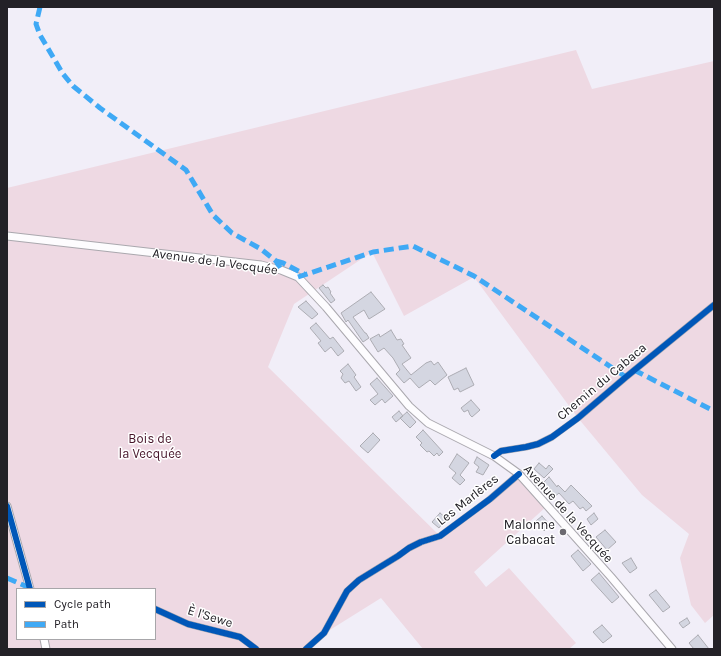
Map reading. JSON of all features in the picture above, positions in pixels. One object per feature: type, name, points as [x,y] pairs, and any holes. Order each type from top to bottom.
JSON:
[{"type":"main road","name":"Avenue de la Vecquée","points":[[7,236],[260,265],[281,270],[298,277],[310,289],[409,406],[428,423],[494,456],[519,474],[611,577],[672,649]]},
{"type":"main road","points":[[7,506],[31,588]]},
{"type":"street","name":"Chemin du Cabaca","points":[[494,456],[501,451],[538,444],[552,437],[578,418],[714,305]]},
{"type":"street","name":"Les Marlères","points":[[306,649],[324,633],[347,591],[359,580],[409,548],[421,542],[440,536],[490,499],[519,474]]},
{"type":"street","name":"È l'Sewe","points":[[156,608],[188,624],[240,638],[256,649]]},
{"type":"green space","name":"Bois de la Vecquée","points":[[576,50],[592,89],[714,61],[714,615],[705,623],[691,605],[680,558],[689,534],[642,495],[578,418],[474,277],[404,316],[372,252],[294,304],[268,367],[440,536],[519,474],[547,506],[474,572],[486,587],[509,568],[576,643],[569,649],[423,649],[381,598],[325,633],[306,649],[7,649],[7,188]]},
{"type":"building","points":[[323,285],[326,288],[328,287],[335,300],[331,303],[319,288]]},
{"type":"building","points":[[371,292],[385,309],[369,319],[364,310],[353,317],[369,338],[363,342],[348,320],[346,322],[341,313]]},
{"type":"building","points":[[306,301],[318,314],[312,319],[298,307]]},
{"type":"building","points":[[316,323],[330,339],[333,337],[344,351],[338,356],[331,347],[325,352],[318,343],[321,341],[310,328]]},
{"type":"building","points":[[391,330],[397,340],[401,339],[404,344],[402,345],[411,358],[402,364],[411,375],[426,363],[431,361],[434,365],[438,362],[447,375],[435,385],[430,380],[419,388],[410,378],[404,383],[396,374],[400,370],[393,358],[384,348],[378,352],[370,339],[379,334],[380,337]]},
{"type":"building","points":[[348,364],[356,375],[354,377],[361,387],[356,391],[349,381],[345,383],[341,378],[343,374],[340,371]]},
{"type":"building","points":[[466,368],[474,385],[460,392],[458,388],[454,390],[448,377]]},
{"type":"building","points":[[377,378],[393,396],[385,403],[382,399],[375,405],[370,400],[378,394],[370,384]]},
{"type":"building","points":[[471,400],[480,410],[472,417],[468,410],[464,412],[461,408]]},
{"type":"building","points":[[399,411],[403,416],[396,422],[392,417]]},
{"type":"building","points":[[407,412],[416,422],[410,428],[400,418]]},
{"type":"building","points":[[423,430],[443,452],[439,456],[437,453],[434,456],[429,451],[427,452],[420,445],[422,443],[416,437]]},
{"type":"building","points":[[373,433],[380,440],[368,453],[360,446]]},
{"type":"building","points":[[457,454],[469,463],[460,475],[465,480],[460,485],[452,478],[456,473],[449,467]]},
{"type":"building","points":[[477,457],[489,465],[483,475],[476,472],[479,467],[474,463]]},
{"type":"building","points":[[539,463],[546,469],[549,465],[553,469],[544,478],[534,469]]},
{"type":"building","points":[[549,477],[557,487],[558,485],[565,492],[571,485],[592,506],[586,511],[583,507],[580,509],[573,501],[569,504],[559,493],[552,499],[540,486]]},
{"type":"building","points":[[440,513],[446,518],[439,528],[432,522]]},
{"type":"building","points":[[594,513],[598,519],[591,525],[587,519]]},
{"type":"building","points":[[542,516],[550,525],[544,531],[536,521]]},
{"type":"building","points":[[605,530],[616,542],[607,550],[596,537]]},
{"type":"building","points":[[578,550],[591,564],[583,571],[571,556]]},
{"type":"building","points":[[631,558],[637,568],[630,573],[622,563]]},
{"type":"building","points":[[599,573],[619,597],[612,603],[591,580]]},
{"type":"building","points":[[656,590],[670,607],[663,612],[649,595]]},
{"type":"building","points":[[687,618],[690,623],[683,628],[679,623]]},
{"type":"building","points":[[602,625],[612,636],[603,643],[593,632]]},
{"type":"building","points":[[698,635],[709,649],[694,649],[689,643]]},
{"type":"marked path","points":[[40,7],[36,24],[40,35],[63,74],[73,86],[100,108],[186,170],[213,215],[232,233],[261,249],[276,261],[281,270]]},
{"type":"marked path","points":[[298,277],[373,252],[413,246],[474,276],[626,377]]},
{"type":"marked path","points":[[276,261],[304,274]]},
{"type":"marked path","points":[[634,370],[714,411]]},
{"type":"marked path","points":[[7,578],[30,588]]},
{"type":"cycle path","points":[[494,456],[501,451],[538,444],[552,437],[578,418],[714,305]]},
{"type":"cycle path","points":[[306,649],[324,633],[347,591],[359,580],[409,548],[421,542],[440,536],[490,499],[519,474]]},
{"type":"cycle path","points":[[7,506],[30,588]]},
{"type":"cycle path","points":[[156,609],[188,624],[240,637],[256,649]]},
{"type":"place","name":"Malonne Cabacat","points":[[563,532]]}]
